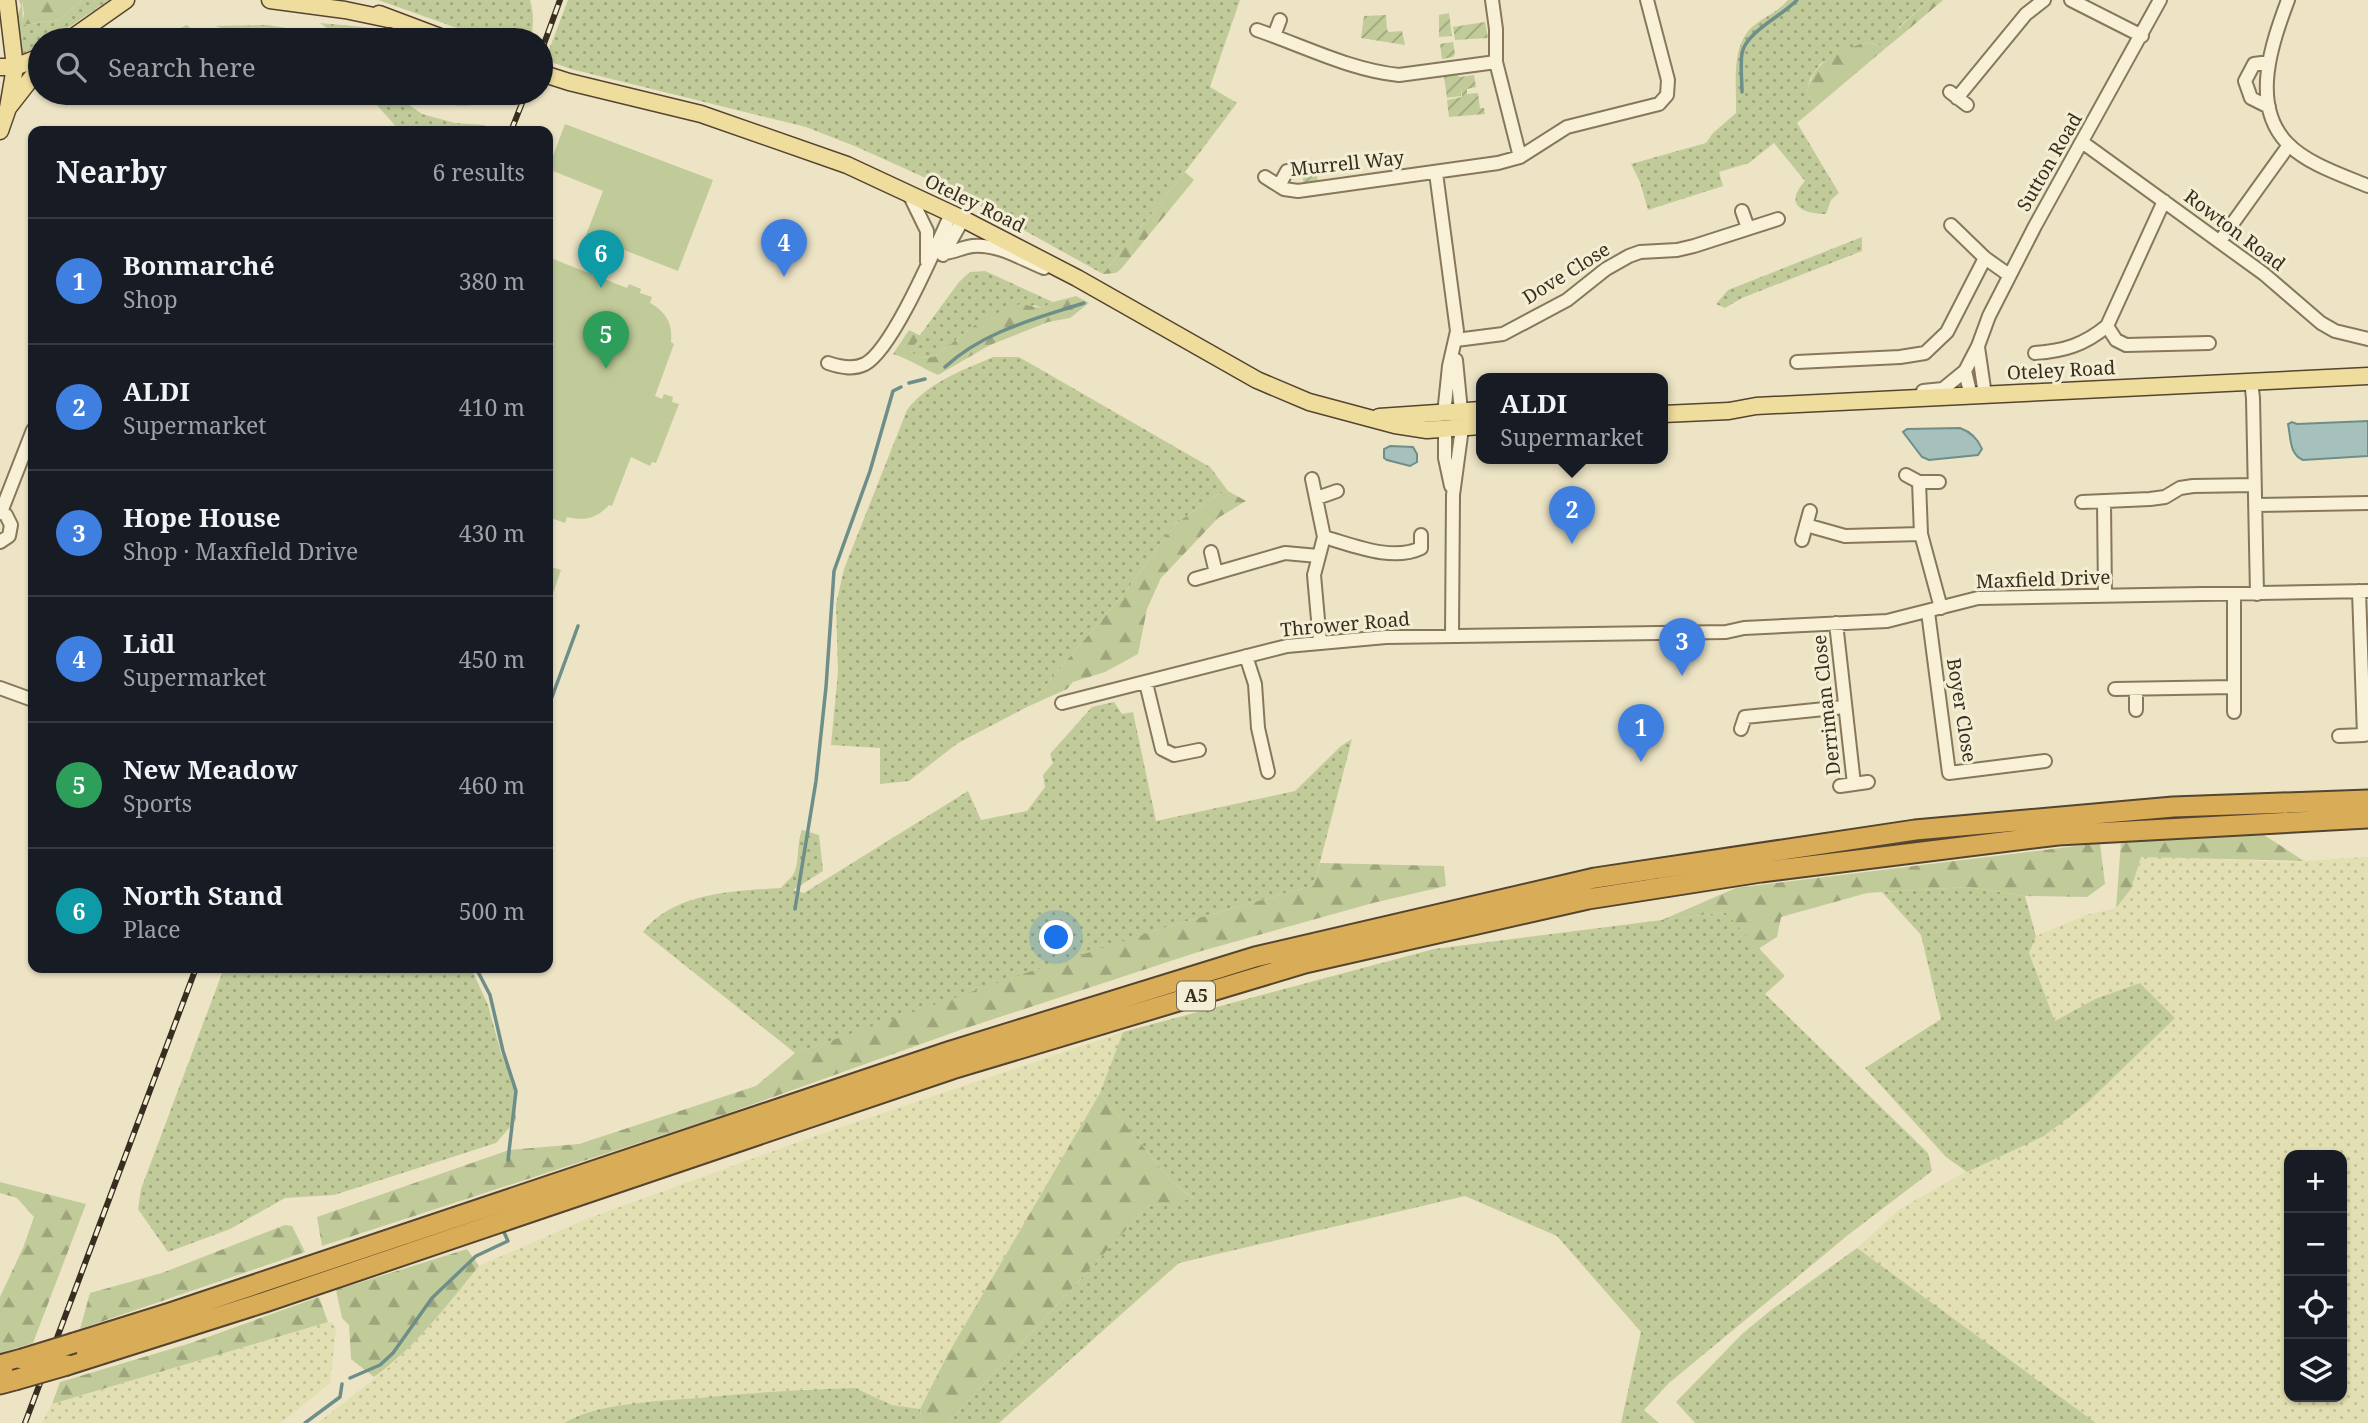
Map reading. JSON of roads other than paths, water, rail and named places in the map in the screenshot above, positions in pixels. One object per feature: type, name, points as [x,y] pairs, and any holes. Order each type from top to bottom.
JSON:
[{"type":"highway","name":"A5","points":[[0,1365],[170,1313],[951,1051],[1255,957],[1595,878],[1915,830],[2174,807],[2368,800]]},
{"type":"highway","name":"A5","points":[[8,1382],[265,1302],[952,1069],[1305,963],[1588,899],[1761,872],[2058,835],[2368,818]]},
{"type":"main road","points":[[8,0],[8,108]]},
{"type":"main road","points":[[270,0],[388,19]]},
{"type":"main road","points":[[349,0],[414,28]]},
{"type":"main road","points":[[87,28],[126,1]]},
{"type":"main road","points":[[7,67],[28,61]]},
{"type":"main road","name":"Oteley Road","points":[[553,77],[701,114],[847,165],[1077,278],[1257,380],[1320,406],[1371,418],[1391,415],[1476,426]]},
{"type":"main road","points":[[0,131],[8,108],[28,82]]},
{"type":"main road","name":"Oteley Road","points":[[1668,405],[1755,406],[2368,376]]},
{"type":"main road","name":"Oteley Road","points":[[1668,414],[1729,411],[1755,406]]},
{"type":"main road","points":[[1450,424],[1461,411],[1476,410]]},
{"type":"street","points":[[1492,0],[1496,29],[1496,62],[1520,157]]},
{"type":"street","name":"Murrell Way","points":[[1265,177],[1290,192],[1498,163],[1520,157],[1567,127],[1653,106],[1665,99],[1669,88],[1647,0]]},
{"type":"street","points":[[1958,98],[2026,13],[2044,0]]},
{"type":"street","points":[[2071,0],[2141,36]]},
{"type":"street","name":"Sutton Road","points":[[1965,371],[2009,275],[2161,0]]},
{"type":"street","points":[[2288,0],[2269,62],[2269,107],[2276,125],[2288,145],[2334,172],[2368,186]]},
{"type":"street","points":[[1274,36],[1280,20]]},
{"type":"street","points":[[1257,30],[1337,60],[1388,74],[1399,75],[1496,62]]},
{"type":"street","points":[[2269,62],[2254,64],[2245,81],[2251,98],[2269,107]]},
{"type":"street","name":"Rowton Road","points":[[2082,142],[2264,274],[2321,323],[2335,331],[2368,339]]},
{"type":"street","points":[[2220,241],[2288,145]]},
{"type":"street","points":[[1279,186],[1287,171]]},
{"type":"street","points":[[1436,173],[1457,326],[1449,366],[1450,424],[1445,458],[1453,493],[1452,636]]},
{"type":"street","points":[[909,194],[928,231],[926,269]]},
{"type":"street","points":[[2035,353],[2080,345],[2107,326],[2164,201]]},
{"type":"street","points":[[1742,211],[1748,228]]},
{"type":"street","points":[[945,253],[957,217]]},
{"type":"street","points":[[828,363],[847,368],[864,365],[874,358],[904,312],[957,217]]},
{"type":"street","name":"Dove Close","points":[[1455,343],[1503,334],[1567,300],[1596,276],[1629,256],[1640,252],[1677,250],[1779,219]]},
{"type":"street","points":[[1962,236],[1972,224]]},
{"type":"street","points":[[1951,225],[1985,258],[2009,275]]},
{"type":"street","points":[[926,269],[945,253],[985,246],[1000,249],[1063,276],[1077,278]]},
{"type":"street","points":[[1805,358],[1900,357],[1925,353],[1947,331],[1985,258]]},
{"type":"street","points":[[2107,326],[2116,340],[2126,345],[2209,343]]},
{"type":"street","points":[[1455,343],[1461,411]]},
{"type":"street","points":[[1978,346],[1978,396]]},
{"type":"street","points":[[1860,401],[1888,394],[1943,389],[1965,371],[1978,396]]},
{"type":"street","points":[[2251,381],[2257,594]]},
{"type":"street","points":[[0,542],[9,536],[11,525],[6,515],[1,512],[28,443]]},
{"type":"street","points":[[1906,475],[1919,482],[1939,482]]},
{"type":"street","points":[[1312,480],[1324,537],[1318,556],[1314,589],[1320,642]]},
{"type":"street","points":[[1919,482],[1921,534],[1934,610]]},
{"type":"street","points":[[2082,502],[2165,497],[2180,488],[2193,486],[2254,485]]},
{"type":"street","points":[[1317,498],[1337,491]]},
{"type":"street","points":[[2104,502],[2105,596]]},
{"type":"street","points":[[2255,505],[2368,503]]},
{"type":"street","points":[[1802,540],[1810,511]]},
{"type":"street","points":[[1806,525],[1845,536],[1921,534]]},
{"type":"street","points":[[1324,537],[1379,552],[1412,552],[1424,546]]},
{"type":"street","points":[[1211,552],[1216,573]]},
{"type":"street","points":[[1195,579],[1284,552],[1318,556]]},
{"type":"street","points":[[2339,736],[2366,735],[2363,591]]},
{"type":"street","name":"Maxfield Drive","points":[[1452,636],[1726,632],[1744,628],[1887,621],[1978,598],[2363,591]]},
{"type":"street","points":[[2234,594],[2234,712]]},
{"type":"street","name":"Boyer Close","points":[[1934,610],[1949,773],[2040,761],[2033,747]]},
{"type":"street","name":"Derriman Close","points":[[1836,623],[1854,784]]},
{"type":"street","name":"Thrower Road","points":[[1062,703],[1287,646],[1386,637],[1452,636]]},
{"type":"street","points":[[1245,656],[1255,684],[1258,729],[1268,772]]},
{"type":"street","points":[[1146,683],[1162,749],[1174,755],[1199,750]]},
{"type":"street","points":[[2115,689],[2234,687]]},
{"type":"street","points":[[0,688],[28,698]]},
{"type":"street","points":[[2136,689],[2136,710]]},
{"type":"street","points":[[1740,719],[1844,707]]},
{"type":"street","name":"Derriman Close","points":[[1840,786],[1868,782]]},
{"type":"water","points":[[2368,421],[2368,456],[2303,460],[2293,450],[2288,424],[2292,422]]},
{"type":"water","points":[[1960,428],[1978,442],[1982,449],[1978,455],[1929,460],[1922,457],[1903,432],[1907,429]]},
{"type":"water","points":[[1390,446],[1413,447],[1417,462],[1410,466],[1387,460],[1384,458],[1384,449]]},
{"type":"waterway","points":[[1742,92],[1741,58],[1745,45],[1757,31],[1797,0]]},
{"type":"waterway","points":[[945,367],[993,335],[1084,303]]},
{"type":"waterway","points":[[909,383],[925,379]]},
{"type":"waterway","points":[[795,909],[816,781],[834,571],[870,471],[893,391],[901,387]]},
{"type":"waterway","points":[[553,694],[578,626]]},
{"type":"waterway","points":[[479,973],[490,995],[516,1091],[508,1160]]},
{"type":"waterway","points":[[350,1378],[380,1365],[393,1353],[432,1298],[476,1256],[508,1241],[503,1230]]},
{"type":"waterway","points":[[305,1423],[340,1397],[342,1384]]},
{"type":"railway","points":[[550,28],[560,0]]},
{"type":"railway","points":[[513,126],[521,105]]},
{"type":"railway","points":[[25,1423],[194,973]]},
{"type":"place","name":"Lidl","points":[[784,277]]},
{"type":"place","name":"North Stand","points":[[601,288]]},
{"type":"place","name":"New Meadow","points":[[606,369]]},
{"type":"place","name":"ALDI","points":[[1572,544]]},
{"type":"place","name":"Hope House","points":[[1682,676]]},
{"type":"place","name":"Bonmarché","points":[[1641,762]]}]
